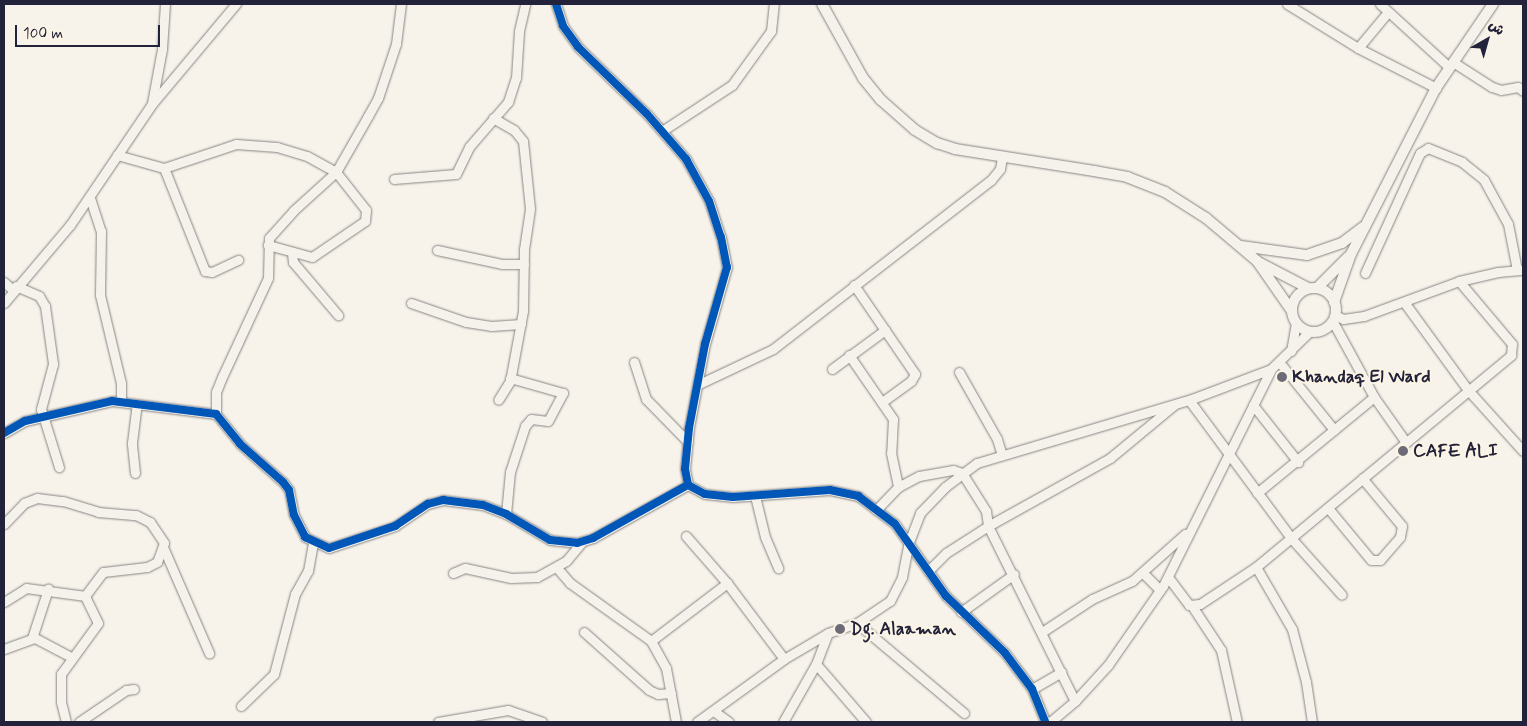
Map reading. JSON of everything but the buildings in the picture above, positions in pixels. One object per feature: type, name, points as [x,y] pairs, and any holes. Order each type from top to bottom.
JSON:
[{"type":"street","points":[[152,104],[162,49],[165,4]]},
{"type":"street","points":[[4,303],[14,288],[70,225],[152,104],[236,4]]},
{"type":"street","points":[[401,4],[396,44],[378,98],[336,172],[279,225],[269,238],[268,278],[216,392],[216,414],[240,444],[283,482],[289,490],[296,520],[313,543],[329,548],[341,546],[395,526],[417,510],[443,500],[483,505],[506,514],[550,540],[565,543],[583,541]]},
{"type":"street","points":[[394,179],[456,174],[469,147],[508,102],[516,78],[519,31],[525,4]]},
{"type":"street","points":[[556,4],[563,26],[578,47],[662,131],[696,175],[715,216],[726,255],[725,280],[705,344],[688,442],[685,469],[688,485],[695,490],[718,496],[845,491],[876,510],[895,524],[928,571],[961,612],[1005,653],[1032,689],[1045,722]]},
{"type":"street","points":[[662,131],[732,85],[771,31],[774,4]]},
{"type":"street","points":[[822,4],[863,78],[899,117],[937,143],[1002,158],[1094,170],[1145,183],[1186,204],[1257,261],[1291,310],[1296,324],[1291,351]]},
{"type":"street","points":[[1287,4],[1358,48],[1436,88]]},
{"type":"street","points":[[1380,4],[1451,64],[1501,90],[1518,87],[1523,91]]},
{"type":"street","points":[[1405,441],[1374,397],[1334,318],[1334,302],[1351,254],[1436,88],[1493,4]]},
{"type":"street","points":[[1358,48],[1388,12]]},
{"type":"street","points":[[493,118],[514,130],[523,141],[530,209],[524,264],[525,303],[510,378],[498,400]]},
{"type":"street","points":[[117,155],[164,168],[225,146],[247,143],[295,152],[336,172],[366,210],[365,221],[312,257],[268,245]]},
{"type":"street","points":[[1296,324],[1309,332],[1322,331],[1334,318],[1352,318],[1404,302],[1459,281],[1520,270],[1508,224],[1493,192],[1478,172],[1462,162],[1428,148],[1420,153],[1365,273]]},
{"type":"street","points":[[699,384],[763,357],[991,180],[1000,169],[1002,158]]},
{"type":"street","points":[[1396,165],[1411,173]]},
{"type":"street","points":[[164,168],[205,271],[212,272],[238,260]]},
{"type":"street","points":[[90,198],[101,231],[100,295],[121,383],[121,402]]},
{"type":"street","points":[[1238,244],[1307,255],[1342,243],[1366,225]]},
{"type":"street","points":[[437,250],[496,263],[524,264]]},
{"type":"street","points":[[292,253],[293,262],[338,315]]},
{"type":"street","points":[[1291,310],[1296,296],[1312,288],[1351,254]]},
{"type":"street","points":[[1257,261],[1330,295],[1334,302]]},
{"type":"street","points":[[1192,606],[1256,567],[1405,441],[1511,355],[1513,348],[1459,281]]},
{"type":"street","points":[[4,282],[14,288],[39,296],[45,306],[53,364],[43,394],[42,416],[59,467]]},
{"type":"street","points":[[854,285],[915,374],[911,381],[882,402]]},
{"type":"street","points":[[1404,302],[1468,390],[1523,451]]},
{"type":"street","points":[[411,303],[466,322],[492,326],[521,324]]},
{"type":"street","points":[[832,369],[885,330]]},
{"type":"street","points":[[697,722],[715,712],[784,659],[828,634],[858,623],[890,601],[902,577],[909,542],[920,513],[962,473],[976,463],[1189,400],[1272,369],[1309,332]]},
{"type":"street","points":[[849,355],[894,422],[891,453],[898,487]]},
{"type":"street","points":[[634,362],[646,399],[688,442]]},
{"type":"street","points":[[1280,363],[1334,430]]},
{"type":"street","points":[[1050,722],[1075,701],[1128,639],[1160,590],[1168,577],[1188,530],[1205,504],[1227,454],[1272,369]]},
{"type":"street","points":[[959,372],[997,439],[1002,455]]},
{"type":"street","points":[[506,514],[510,472],[525,426],[531,419],[548,421],[563,393],[510,378]]},
{"type":"street","points":[[1257,493],[1298,462],[1374,397]]},
{"type":"street","points":[[1189,400],[1227,454],[1291,538],[1342,594]]},
{"type":"street","points":[[4,433],[25,421],[42,416],[121,402],[216,414]]},
{"type":"street","points":[[928,571],[946,553],[988,526],[1110,458],[1176,404]]},
{"type":"street","points":[[135,473],[132,443],[137,405]]},
{"type":"street","points":[[1252,405],[1298,462]]},
{"type":"street","points":[[876,510],[898,487],[919,476],[953,470],[962,473],[986,511],[988,526],[1014,574],[1075,701]]},
{"type":"street","points":[[1328,508],[1371,560],[1380,560],[1400,537],[1402,526],[1362,478]]},
{"type":"street","points":[[453,573],[465,568],[520,580],[537,577],[557,568],[583,541],[688,485]]},
{"type":"street","points":[[755,496],[765,536],[778,568]]},
{"type":"street","points":[[4,524],[24,503],[37,498],[54,499],[98,512],[144,517],[160,535],[163,547],[208,653]]},
{"type":"street","points":[[1042,632],[1084,603],[1143,573],[1188,530]]},
{"type":"street","points":[[686,536],[727,583],[784,659]]},
{"type":"street","points":[[241,706],[274,674],[295,594],[308,571],[313,543]]},
{"type":"street","points":[[85,596],[103,572],[151,566],[157,562],[163,547]]},
{"type":"street","points":[[1256,567],[1292,629],[1306,682],[1312,722]]},
{"type":"street","points":[[557,568],[570,583],[652,641],[666,668],[676,722]]},
{"type":"street","points":[[1143,573],[1160,590]]},
{"type":"street","points":[[961,612],[1014,574]]},
{"type":"street","points":[[1168,577],[1192,606],[1221,650],[1237,722]]},
{"type":"street","points":[[652,641],[727,583]]},
{"type":"street","points":[[4,602],[26,588],[48,589],[85,596]]},
{"type":"street","points":[[32,638],[48,589]]},
{"type":"street","points":[[66,722],[60,680],[70,657],[98,623],[85,596]]},
{"type":"street","points":[[858,623],[964,713]]},
{"type":"street","points":[[584,632],[649,690],[671,693]]},
{"type":"street","points":[[783,722],[816,664],[828,634]]},
{"type":"street","points":[[4,649],[32,638],[70,657]]},
{"type":"street","points":[[816,664],[866,722]]},
{"type":"street","points":[[1032,689],[1061,672]]},
{"type":"street","points":[[79,722],[126,690],[134,689]]},
{"type":"street","points":[[438,722],[508,710],[542,722]]},
{"type":"street","points":[[715,712],[729,722]]},
{"type":"cycle path","points":[[556,4],[563,26],[578,47],[647,114],[686,159],[709,201],[721,237],[727,267],[705,344],[689,428],[685,469],[688,485],[705,494],[733,497],[830,490],[858,496],[895,524],[946,596],[1005,653],[1032,689],[1045,722]]},
{"type":"cycle path","points":[[4,433],[25,421],[112,401],[216,414],[240,444],[283,482],[289,490],[294,515],[305,537],[329,548],[395,526],[428,504],[443,500],[483,505],[506,514],[550,540],[577,543],[593,538],[688,485]]},
{"type":"place","name":"Khandaq El Ward","points":[[1282,377]]},
{"type":"place","name":"CAFE ALI","points":[[1403,451]]},
{"type":"place","name":"Dg. Alaaman","points":[[840,629]]}]
